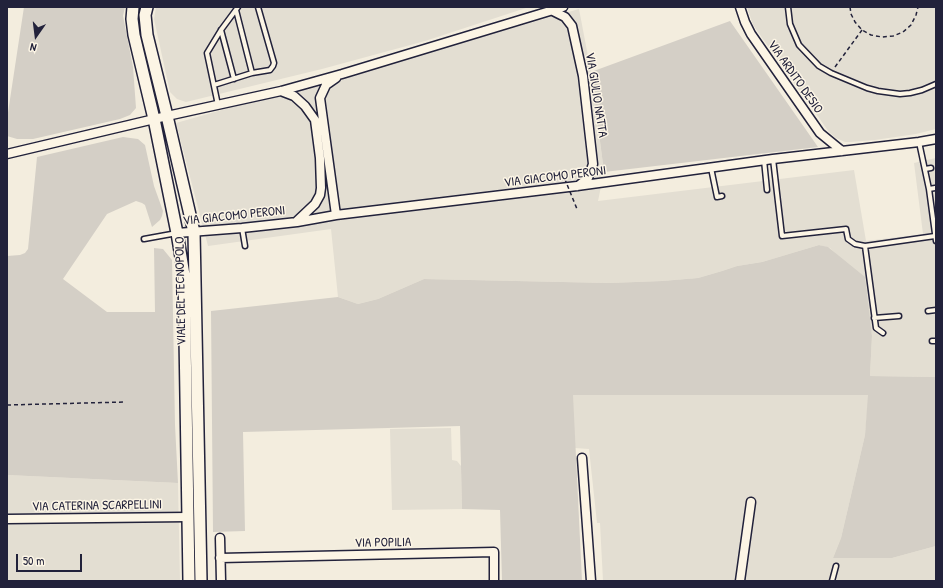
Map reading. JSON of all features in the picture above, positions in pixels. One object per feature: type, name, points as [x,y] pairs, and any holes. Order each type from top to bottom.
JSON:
[{"type":"main road","name":"VIALE DEL TECNOPOLO","points":[[133,7],[132,19],[134,35],[154,119],[184,275],[189,581]]},
{"type":"main road","name":"VIALE DEL TECNOPOLO","points":[[147,7],[145,15],[147,35],[194,232],[201,581]]},
{"type":"street","points":[[7,154],[281,91],[563,7]]},
{"type":"street","name":"VIA ARDITO DESIO","points":[[740,7],[751,34],[811,121],[825,138],[842,151]]},
{"type":"street","name":"VIA GIULIO NATTA","points":[[553,11],[565,17],[572,26],[583,76],[593,164],[588,178],[577,186]]},
{"type":"street","points":[[336,215],[320,98],[326,85],[342,74]]},
{"type":"street","points":[[281,91],[294,96],[305,106],[315,120],[318,143],[321,188],[320,195],[315,204],[297,222]]},
{"type":"street","name":"VIA GIACOMO PERONI","points":[[177,233],[297,222],[336,215],[577,186],[773,158],[936,139]]},
{"type":"street","points":[[582,458],[591,581]]},
{"type":"street","points":[[740,581],[751,502]]},
{"type":"street","name":"VIA CATERINA SCARPELLINI","points":[[7,519],[188,517]]},
{"type":"street","points":[[220,538],[221,581]]},
{"type":"street","name":"VIA POPILIA","points":[[220,558],[494,552],[494,581]]},
{"type":"lane","points":[[214,85],[252,73],[270,70],[274,63],[258,7]]},
{"type":"lane","points":[[788,7],[790,24],[799,45],[819,66],[831,73],[867,88],[900,94],[922,90],[936,84]]},
{"type":"lane","points":[[237,8],[252,73]]},
{"type":"lane","points":[[218,105],[207,53],[237,8]]},
{"type":"lane","points":[[221,30],[234,79]]},
{"type":"lane","points":[[773,158],[782,236],[846,229],[848,239],[855,244],[865,246],[936,238],[934,210],[919,142]]},
{"type":"lane","points":[[764,160],[767,190]]},
{"type":"lane","points":[[711,167],[716,197],[722,196]]},
{"type":"lane","points":[[925,169],[931,168]]},
{"type":"lane","points":[[929,189],[935,188]]},
{"type":"lane","points":[[242,228],[245,246]]},
{"type":"lane","points":[[144,239],[177,233]]},
{"type":"lane","points":[[865,246],[876,328],[883,333]]},
{"type":"lane","points":[[928,311],[936,310]]},
{"type":"lane","points":[[874,318],[899,316]]},
{"type":"lane","points":[[832,581],[836,566]]},
{"type":"path","points":[[850,7],[851,14],[855,22],[862,30],[871,35],[882,37],[893,36],[903,32],[911,25],[918,7]]},
{"type":"path","points":[[831,73],[862,30]]},
{"type":"path","points":[[562,172],[577,209]]},
{"type":"path","points":[[7,405],[124,402]]},
{"type":"shaded area","points":[[24,7],[125,7],[123,16],[133,67],[136,108],[130,115],[120,119],[33,139],[17,139],[7,136],[7,119]]},
{"type":"shaded area","points":[[156,7],[529,7],[425,41],[322,69],[186,102],[177,99],[170,92],[154,19]]},
{"type":"shaded area","points":[[747,7],[936,7],[936,129],[916,134],[875,140],[845,142],[836,138],[829,132],[753,25]]},
{"type":"shaded area","points":[[579,9],[591,72],[604,172],[598,201],[854,170],[866,241],[923,234],[914,163],[936,158],[936,377],[870,376],[872,336],[860,281],[830,248],[819,245],[762,262],[737,266],[698,278],[609,283],[424,279],[378,299],[358,304],[338,297],[331,229],[208,246],[176,123]]},
{"type":"shaded area","points":[[730,21],[818,147],[604,172],[591,72]]},
{"type":"shaded area","points":[[123,137],[138,139],[145,145],[154,186],[163,211],[162,216],[160,220],[152,227],[145,205],[136,201],[107,214],[63,279],[107,312],[155,312],[154,248],[163,249],[172,260],[175,425],[178,483],[7,475],[7,256],[20,255],[25,253],[28,249],[37,157]]},
{"type":"shaded area","points":[[819,245],[828,247],[865,277],[872,336],[870,376],[936,377],[936,546],[892,558],[833,558],[841,538],[865,435],[868,395],[573,395],[582,581],[502,581],[500,510],[462,509],[460,426],[243,432],[245,531],[213,532],[211,311],[338,297],[358,304],[378,299],[424,279],[609,283],[698,278],[737,266],[762,262]]},
{"type":"shaded area","points":[[572,395],[869,395],[865,435],[841,538],[833,558],[892,558],[936,546],[936,581],[603,581],[600,523],[597,523],[589,449],[575,448]]},
{"type":"shaded area","points":[[451,428],[452,460],[457,461],[461,466],[462,509],[392,510],[390,429]]},
{"type":"shaded area","points":[[7,475],[178,483],[180,581],[7,581]]}]
